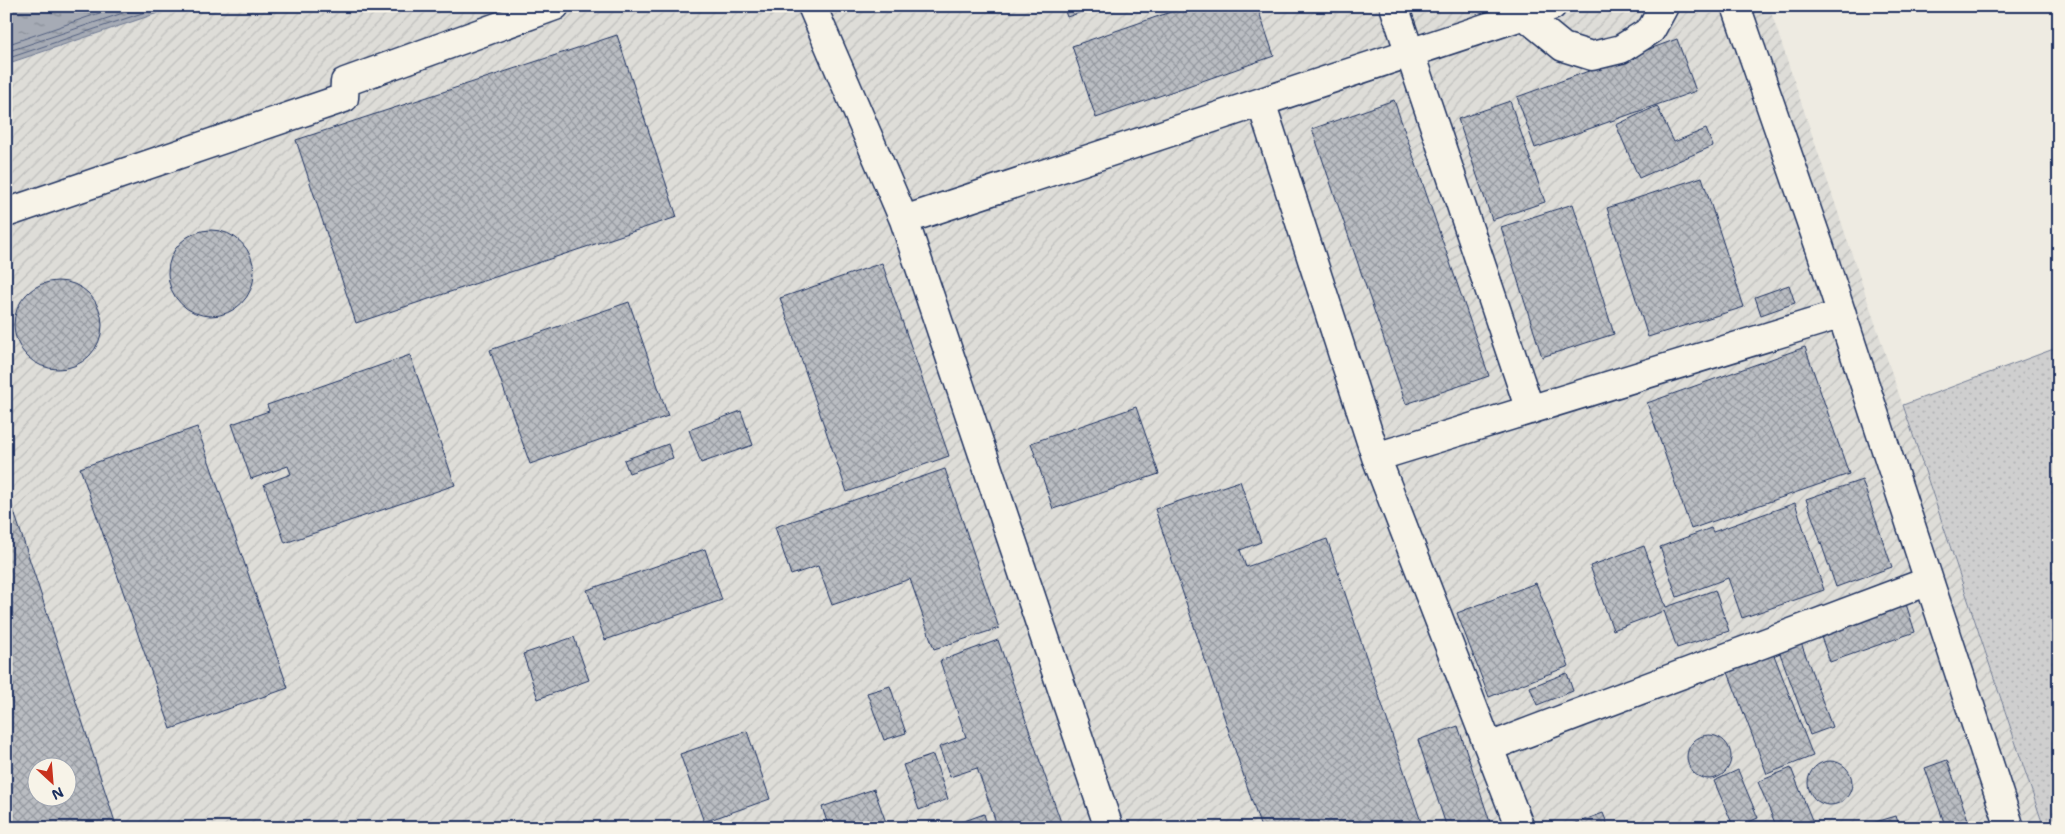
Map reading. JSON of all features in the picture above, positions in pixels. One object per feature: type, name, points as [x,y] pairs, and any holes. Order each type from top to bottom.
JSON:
[{"type":"lane","points":[[6,213],[344,98],[345,82],[555,6]]},
{"type":"lane","points":[[812,6],[904,220],[1109,828]]},
{"type":"lane","points":[[1394,6],[1412,52],[1530,410]]},
{"type":"lane","points":[[904,220],[1552,6]]},
{"type":"lane","points":[[1524,16],[1563,48],[1592,56],[1621,49],[1651,30],[1664,6]]},
{"type":"lane","points":[[1736,6],[1842,314],[2010,828]]},
{"type":"lane","points":[[1261,102],[1376,457],[1520,828]]},
{"type":"lane","points":[[1376,457],[1842,314]]},
{"type":"lane","points":[[1489,747],[1929,581]]},
{"type":"shaded area","points":[[179,6],[1769,6],[2044,828],[6,828],[6,64]]},
{"type":"shaded area","points":[[2059,347],[2059,828],[2044,828],[1903,405]]},
{"type":"water","points":[[6,6],[179,6],[6,64]]},
{"type":"building","points":[[1063,6],[1100,6],[1067,17]]},
{"type":"building","points":[[1188,6],[1257,6],[1274,56],[1096,118],[1072,46]]},
{"type":"building","points":[[617,35],[677,217],[356,323],[296,140]]},
{"type":"building","points":[[1677,39],[1696,91],[1535,148],[1517,97]]},
{"type":"building","points":[[1394,100],[1489,376],[1406,404],[1312,129]]},
{"type":"building","points":[[1510,101],[1545,202],[1492,220],[1458,119]]},
{"type":"building","points":[[1657,106],[1674,142],[1706,129],[1713,146],[1639,178],[1616,125]]},
{"type":"building","points":[[1702,177],[1744,307],[1648,337],[1607,208]]},
{"type":"building","points":[[1573,204],[1614,334],[1542,357],[1501,227]]},
{"type":"building","points":[[211,230],[228,233],[242,242],[251,256],[254,273],[251,290],[242,304],[228,313],[211,316],[194,313],[180,304],[171,290],[168,273],[171,256],[180,242],[194,233]]},
{"type":"building","points":[[882,263],[949,456],[847,492],[780,298]]},
{"type":"building","points":[[58,281],[75,284],[83,288],[95,300],[99,308],[102,325],[99,342],[95,350],[83,362],[75,366],[58,369],[41,366],[33,362],[21,350],[17,342],[14,325],[17,308],[21,300],[33,288],[41,284]]},
{"type":"building","points":[[1789,285],[1795,303],[1761,315],[1755,297]]},
{"type":"building","points":[[629,302],[668,416],[530,464],[490,350]]},
{"type":"building","points":[[1805,347],[1849,474],[1691,529],[1647,403]]},
{"type":"building","points":[[410,355],[455,485],[285,543],[264,484],[291,474],[288,466],[251,479],[232,424],[269,411],[267,405]]},
{"type":"building","points":[[1136,407],[1159,474],[1053,509],[1031,443]]},
{"type":"building","points":[[741,411],[753,445],[701,463],[689,430]]},
{"type":"building","points":[[197,427],[288,688],[171,729],[80,468]]},
{"type":"building","points":[[668,444],[673,458],[629,473],[624,460]]},
{"type":"building","points":[[945,469],[999,628],[934,649],[910,579],[832,605],[818,566],[791,575],[775,527]]},
{"type":"building","points":[[1862,480],[1892,567],[1836,587],[1806,499]]},
{"type":"building","points":[[1240,481],[1261,542],[1240,550],[1246,567],[1327,539],[1423,828],[1261,828],[1155,509]]},
{"type":"building","points":[[6,487],[117,828],[6,828]]},
{"type":"building","points":[[1795,503],[1824,590],[1742,618],[1728,578],[1677,597],[1660,547],[1711,528],[1713,532]]},
{"type":"building","points":[[1644,546],[1666,607],[1715,590],[1729,631],[1677,648],[1664,611],[1613,630],[1590,566]]},
{"type":"building","points":[[705,549],[722,600],[605,640],[587,590]]},
{"type":"building","points":[[1536,583],[1569,666],[1489,697],[1457,613]]},
{"type":"building","points":[[1906,604],[1915,632],[1830,662],[1820,634]]},
{"type":"building","points":[[574,637],[589,680],[538,699],[523,654]]},
{"type":"building","points":[[998,640],[1063,828],[998,828],[977,768],[950,777],[939,747],[966,737],[940,661]]},
{"type":"building","points":[[1800,640],[1832,727],[1810,735],[1778,648]]},
{"type":"building","points":[[1772,650],[1813,756],[1767,774],[1726,667]]},
{"type":"building","points":[[1567,673],[1573,691],[1537,705],[1530,687]]},
{"type":"building","points":[[890,686],[906,733],[884,740],[867,693]]},
{"type":"building","points":[[1458,726],[1492,828],[1447,828],[1418,740]]},
{"type":"building","points":[[747,731],[770,799],[704,822],[680,754]]},
{"type":"building","points":[[1709,735],[1721,739],[1727,745],[1731,757],[1727,769],[1721,775],[1709,779],[1697,775],[1691,769],[1687,757],[1691,745],[1697,739]]},
{"type":"building","points":[[933,755],[948,799],[919,810],[903,765]]},
{"type":"building","points":[[1947,760],[1971,828],[1946,828],[1925,768]]},
{"type":"building","points":[[1830,761],[1842,765],[1848,771],[1852,783],[1848,795],[1842,801],[1830,805],[1818,801],[1812,795],[1808,783],[1812,771],[1818,765]]},
{"type":"building","points":[[1791,768],[1812,820],[1793,828],[1777,828],[1758,782]]},
{"type":"building","points":[[1738,770],[1758,818],[1734,828],[1714,781]]},
{"type":"building","points":[[874,789],[888,828],[829,828],[822,807]]},
{"type":"building","points":[[1603,813],[1609,828],[1563,828]]},
{"type":"building","points":[[984,814],[988,828],[945,828]]},
{"type":"building","points":[[1896,816],[1900,828],[1863,828],[1862,826]]}]
